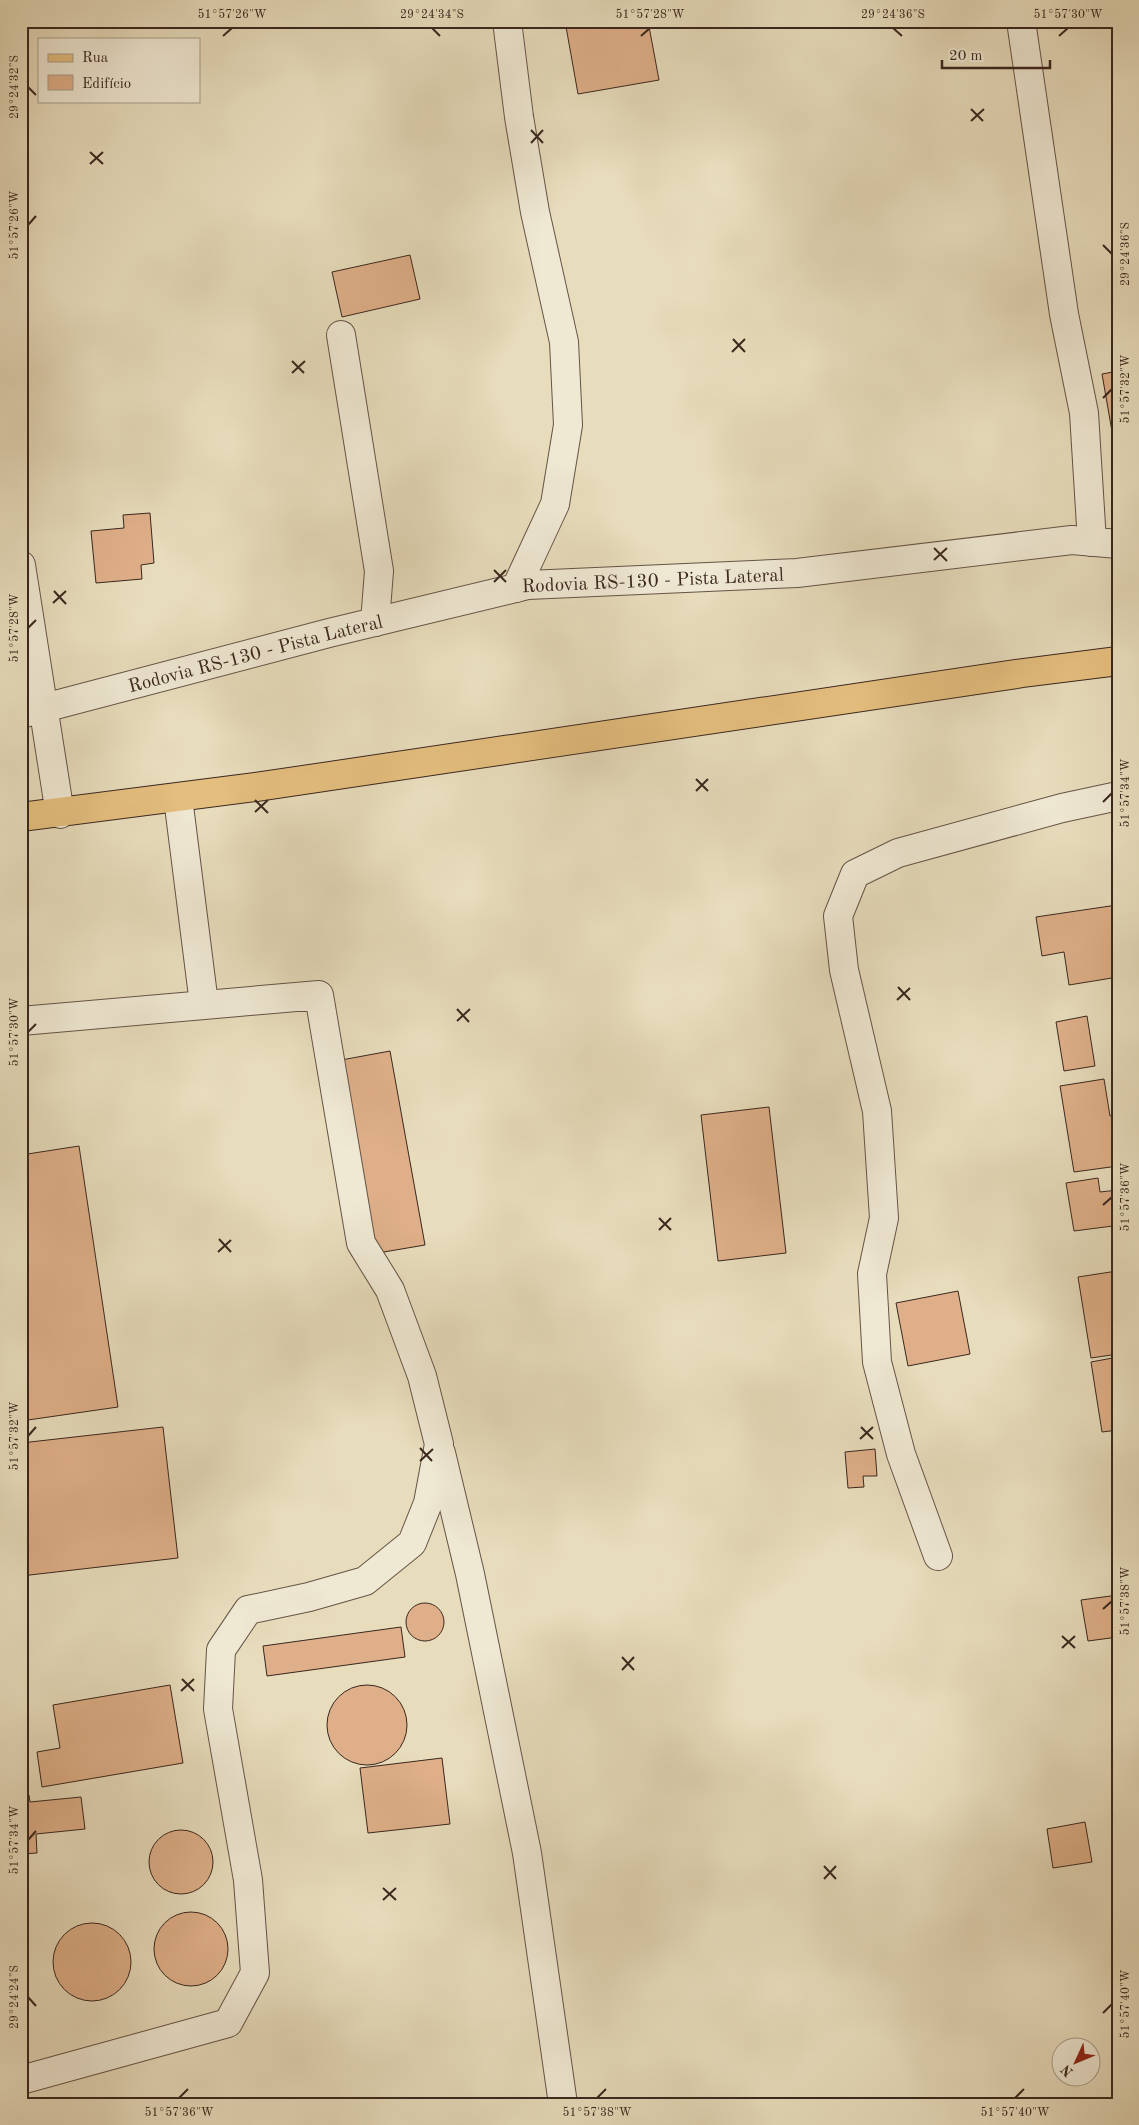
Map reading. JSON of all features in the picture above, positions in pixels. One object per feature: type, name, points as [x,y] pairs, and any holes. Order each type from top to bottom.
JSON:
[{"type":"main road","points":[[21,817],[60,814],[178,798],[1013,675],[1118,662]]},
{"type":"street","points":[[507,21],[519,117],[535,212],[564,342],[568,426],[555,504],[516,588]]},
{"type":"street","points":[[1021,21],[1064,314],[1084,413],[1105,543]]},
{"type":"street","points":[[341,335],[379,571],[374,622]]},
{"type":"street","name":"Rodovia RS-130 - Pista Lateral","points":[[32,711],[374,622],[528,585],[797,573],[1072,540],[1105,543]]},
{"type":"street","points":[[21,565],[32,711],[60,814]]},
{"type":"street","points":[[938,1556],[901,1454],[876,1362],[872,1274],[884,1218],[877,1111],[844,970],[838,916],[856,874],[898,853],[1062,808],[1118,796]]},
{"type":"street","points":[[178,798],[204,1004]]},
{"type":"street","points":[[21,1021],[319,995],[361,1243],[390,1290],[422,1376],[470,1574],[527,1853],[563,2104]]},
{"type":"street","points":[[21,2080],[228,2023],[255,1974],[248,1880],[218,1709],[221,1650],[248,1610],[309,1597],[365,1581],[412,1543],[428,1503],[439,1444]]},
{"type":"building","points":[[565,21],[648,21],[659,80],[578,94]]},
{"type":"building","points":[[410,255],[420,299],[342,317],[332,272]]},
{"type":"building","points":[[1118,371],[1118,443],[1114,443],[1102,374]]},
{"type":"building","points":[[150,513],[154,563],[141,565],[142,579],[96,583],[91,531],[124,528],[123,515]]},
{"type":"building","points":[[1117,905],[1118,977],[1069,985],[1064,952],[1042,956],[1036,917]]},
{"type":"building","points":[[1087,1016],[1095,1066],[1064,1071],[1056,1022]]},
{"type":"building","points":[[390,1051],[425,1245],[372,1254],[336,1061]]},
{"type":"building","points":[[1104,1079],[1110,1116],[1118,1115],[1118,1166],[1074,1172],[1060,1086]]},
{"type":"building","points":[[769,1107],[786,1253],[718,1261],[701,1115]]},
{"type":"building","points":[[79,1146],[118,1407],[21,1421],[21,1155]]},
{"type":"building","points":[[1098,1178],[1100,1192],[1118,1190],[1118,1256],[1113,1226],[1074,1231],[1066,1183]]},
{"type":"building","points":[[1117,1271],[1118,1354],[1091,1358],[1078,1277]]},
{"type":"building","points":[[958,1291],[970,1354],[908,1366],[896,1303]]},
{"type":"building","points":[[1118,1357],[1118,1430],[1102,1432],[1091,1362]]},
{"type":"building","points":[[163,1427],[178,1558],[21,1576],[21,1443]]},
{"type":"building","points":[[875,1449],[877,1476],[863,1476],[864,1487],[848,1488],[845,1452]]},
{"type":"building","points":[[1118,1595],[1118,1637],[1088,1641],[1081,1600]]},
{"type":"building","points":[[425,1603],[438,1609],[444,1622],[438,1635],[425,1641],[412,1635],[406,1622],[412,1609]]},
{"type":"building","points":[[401,1627],[405,1657],[267,1676],[263,1646]]},
{"type":"building","points":[[170,1685],[183,1763],[42,1787],[37,1752],[60,1748],[53,1705]]},
{"type":"building","points":[[359,1685],[375,1685],[389,1691],[401,1703],[407,1717],[407,1733],[401,1747],[389,1759],[375,1765],[359,1765],[345,1759],[333,1747],[327,1733],[327,1717],[333,1703],[345,1691]]},
{"type":"building","points":[[442,1758],[450,1824],[368,1833],[360,1768]]},
{"type":"building","points":[[29,1795],[30,1802],[81,1797],[85,1829],[36,1834],[37,1853],[21,1854],[21,1796]]},
{"type":"building","points":[[1085,1822],[1092,1862],[1053,1868],[1047,1829]]},
{"type":"building","points":[[181,1830],[199,1836],[207,1844],[213,1862],[207,1880],[199,1888],[181,1894],[163,1888],[155,1880],[149,1862],[155,1844],[163,1836]]},
{"type":"building","points":[[184,1912],[198,1912],[212,1918],[222,1928],[228,1942],[228,1956],[222,1970],[212,1980],[198,1986],[184,1986],[170,1980],[160,1970],[154,1956],[154,1942],[160,1928],[170,1918]]},
{"type":"building","points":[[92,1923],[107,1926],[124,1940],[128,1947],[131,1962],[128,1977],[114,1994],[107,1998],[92,2001],[77,1998],[60,1984],[56,1977],[53,1962],[56,1947],[70,1930],[77,1926]]}]
